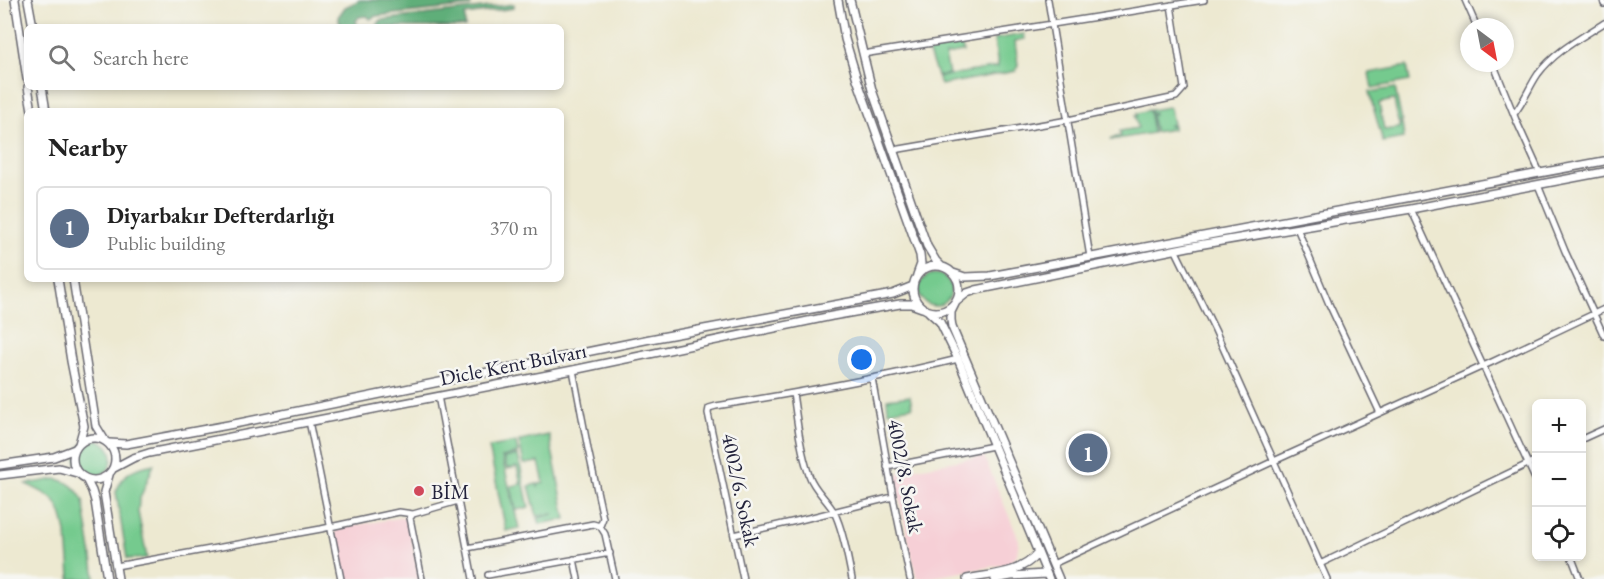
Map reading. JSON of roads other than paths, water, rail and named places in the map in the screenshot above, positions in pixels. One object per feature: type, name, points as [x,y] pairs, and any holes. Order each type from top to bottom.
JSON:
[{"type":"main road","points":[[15,0],[24,59]]},
{"type":"main road","points":[[28,0],[32,24]]},
{"type":"main road","points":[[838,0],[845,39],[856,79],[920,255],[921,264],[913,286],[914,298],[940,322],[958,359],[1047,577],[1020,575],[996,579]]},
{"type":"main road","points":[[850,0],[872,90],[927,246],[941,266],[964,277],[990,276],[1604,161]]},
{"type":"main road","points":[[28,90],[32,108]]},
{"type":"main road","points":[[42,90],[46,108]]},
{"type":"main road","points":[[925,310],[936,313],[944,311],[967,293],[976,290],[1175,249],[1604,172]]},
{"type":"main road","points":[[917,275],[928,267],[941,266]]},
{"type":"main road","points":[[953,273],[957,279],[959,294],[951,312],[952,327],[1059,579]]},
{"type":"main road","points":[[58,282],[84,426],[73,461],[78,473]]},
{"type":"main road","points":[[73,282],[96,426],[116,455],[104,492],[118,579]]},
{"type":"main road","name":"Dicle Kent Bulvarı","points":[[106,441],[126,444],[239,423],[650,339],[893,294],[913,286]]},
{"type":"main road","name":"Dicle Kent Bulvarı","points":[[112,471],[133,458],[149,453],[832,316],[911,304],[925,310]]},
{"type":"main road","points":[[0,465],[54,457],[90,438],[97,437],[106,441]]},
{"type":"main road","points":[[0,475],[59,468],[78,473],[86,479],[95,501],[107,579]]},
{"type":"main road","points":[[86,479],[99,480],[112,471]]},
{"type":"main road","points":[[967,579],[1014,570],[1026,565],[1037,554]]},
{"type":"street","points":[[1048,0],[1090,257]]},
{"type":"street","points":[[863,54],[1203,0]]},
{"type":"street","points":[[1465,0],[1473,18]]},
{"type":"street","points":[[894,150],[1068,120],[1176,97],[1184,87],[1171,5]]},
{"type":"street","points":[[1514,114],[1538,74],[1549,62],[1558,53],[1604,23]]},
{"type":"street","points":[[1497,72],[1540,173]]},
{"type":"street","points":[[1538,185],[1604,336]]},
{"type":"street","points":[[1411,208],[1532,471]]},
{"type":"street","points":[[1297,228],[1329,304],[1380,413]]},
{"type":"street","points":[[1175,249],[1215,330],[1327,579]]},
{"type":"street","points":[[1053,564],[1604,309]]},
{"type":"street","points":[[852,579],[834,511],[816,490],[809,476],[802,450],[793,393],[958,359]]},
{"type":"street","points":[[573,369],[603,518],[600,526]]},
{"type":"street","name":"4002/8. Sokak","points":[[872,378],[910,579]]},
{"type":"street","name":"4002/6. Sokak","points":[[743,579],[708,413],[709,408],[793,393]]},
{"type":"street","points":[[438,396],[473,579]]},
{"type":"street","points":[[309,421],[341,579]]},
{"type":"street","points":[[1586,437],[1604,429]]},
{"type":"street","points":[[887,467],[993,446]]},
{"type":"street","points":[[1320,564],[1532,462]]},
{"type":"street","points":[[734,535],[893,497]]},
{"type":"street","points":[[116,566],[399,512],[413,514],[458,501]]},
{"type":"street","points":[[413,514],[410,518],[422,579]]},
{"type":"street","points":[[467,548],[593,524],[600,526],[605,534],[615,579]]},
{"type":"street","points":[[488,575],[610,553]]},
{"type":"street","points":[[574,560],[578,579]]},
{"type":"street","points":[[1572,561],[1580,579]]},
{"type":"place","name":"Diyarbakır Defterdarlığı","points":[[1088,453]]},
{"type":"place","name":"BİM","points":[[419,491]]}]
